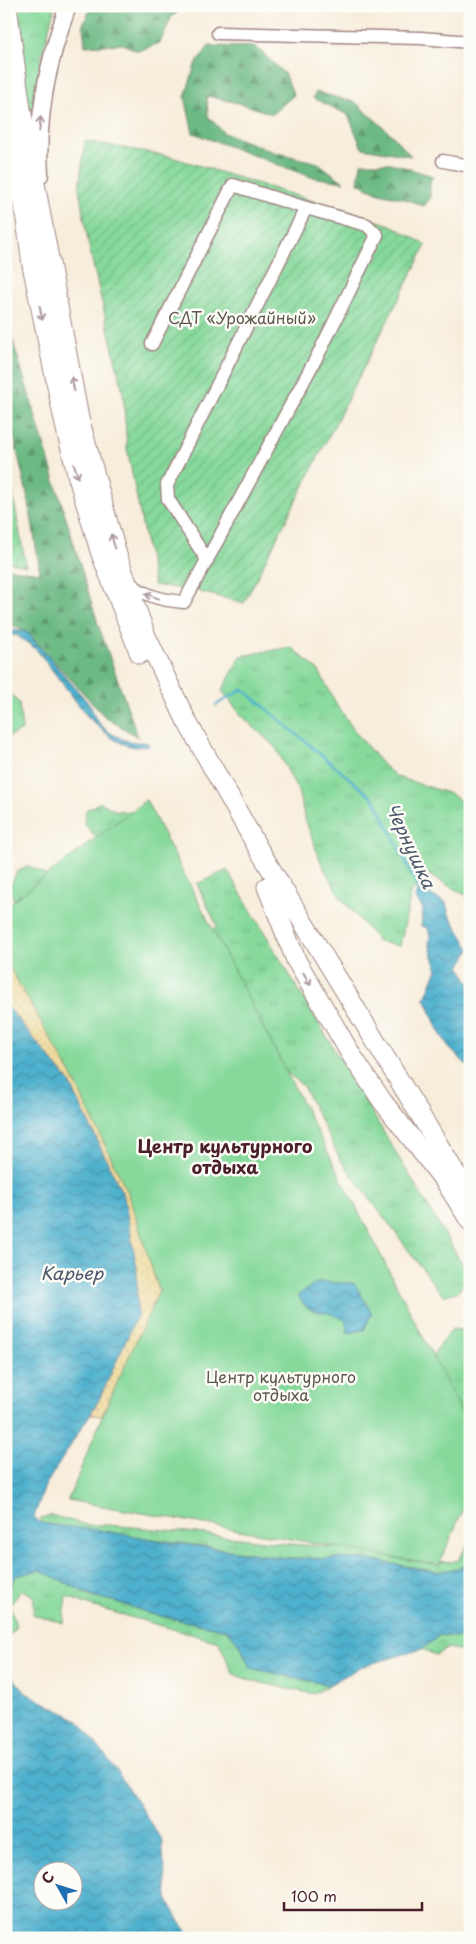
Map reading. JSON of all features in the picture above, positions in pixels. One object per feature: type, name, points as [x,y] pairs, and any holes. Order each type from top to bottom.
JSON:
[{"type":"highway","points":[[7,6],[40,262],[65,425],[77,474],[101,554],[124,617],[175,727],[267,886],[470,1221]]},
{"type":"highway","points":[[6,119],[26,219],[40,262],[101,500],[125,578],[146,636],[162,673],[215,772],[287,896],[470,1197]]},
{"type":"highway","points":[[6,187],[40,262]]},
{"type":"main road","points":[[40,262],[40,120],[49,72],[68,6]]},
{"type":"street","points":[[218,34],[421,38],[470,42]]},
{"type":"street","points":[[443,161],[470,166]]},
{"type":"street","points":[[125,578],[144,594],[159,599],[184,602],[321,349],[377,235],[367,225],[233,185],[152,344]]},
{"type":"street","points":[[207,560],[168,499],[167,485],[306,208]]},
{"type":"green space","points":[[18,6],[55,6],[42,55],[29,128]]},
{"type":"green space","points":[[92,6],[187,6],[172,16],[160,43],[138,51],[123,44],[85,46],[83,24]]},
{"type":"green space","points":[[209,46],[256,47],[284,73],[294,95],[272,114],[242,104],[207,96],[208,116],[224,133],[274,152],[318,163],[344,182],[311,177],[193,133],[185,97],[195,65]]},
{"type":"green space","points":[[316,92],[355,102],[391,134],[411,156],[362,148],[348,115],[313,98]]},
{"type":"green space","name":"СДТ «Урожайный»","points":[[85,141],[168,156],[391,225],[426,245],[244,603],[196,591],[154,585],[127,448],[123,392],[89,247],[79,188]]},
{"type":"green space","points":[[361,163],[391,163],[433,176],[430,182],[430,199],[424,206],[402,198],[379,193],[358,183]]},
{"type":"green space","points":[[6,318],[98,624],[138,737],[106,718],[28,633],[6,622],[6,568],[40,573],[29,503],[6,403]]},
{"type":"green space","points":[[6,458],[26,566],[6,561]]},
{"type":"green space","points":[[291,647],[319,671],[337,705],[356,733],[383,765],[397,777],[451,794],[470,808],[470,902],[467,896],[426,873],[411,894],[400,946],[379,942],[341,898],[322,865],[305,819],[298,791],[276,748],[242,716],[222,691],[241,656]]},
{"type":"green space","points":[[6,689],[19,703],[22,730],[6,738]]},
{"type":"green space","name":"Центр культурного отдыха","points":[[146,800],[470,1428],[470,1493],[439,1565],[68,1500],[107,1405],[159,1291],[128,1193],[72,1076],[6,961],[6,906]]},
{"type":"green space","points":[[101,802],[114,810],[130,812],[169,846],[159,853],[129,835],[107,847],[129,893],[114,932],[58,941],[45,932],[26,910],[14,900],[9,888],[17,872],[28,866],[44,873],[58,889],[85,878],[99,842],[84,823],[86,810]]},
{"type":"green space","points":[[227,870],[469,1275],[459,1291],[443,1296],[340,1159],[303,1086],[271,1059],[187,946],[217,926],[197,884]]},
{"type":"green space","points":[[452,1329],[464,1330],[465,1373],[470,1384],[470,1429],[428,1361]]},
{"type":"green space","points":[[50,1515],[87,1525],[178,1531],[289,1544],[358,1549],[408,1560],[450,1562],[459,1560],[470,1539],[470,1565],[440,1572],[364,1559],[285,1558],[41,1523],[41,1518]]},
{"type":"green space","points":[[40,1569],[92,1596],[151,1614],[227,1630],[240,1645],[250,1668],[329,1685],[314,1694],[252,1681],[233,1674],[219,1642],[91,1606],[66,1596],[64,1623],[33,1615],[34,1596],[22,1590],[10,1605],[16,1626],[11,1634],[6,1636],[6,1594],[16,1576]]},
{"type":"green space","points":[[440,1635],[470,1639],[470,1662],[463,1651],[448,1648],[436,1655],[422,1649]]},
{"type":"sand","points":[[6,941],[31,982],[168,1276],[107,1414],[100,1416],[90,1414],[99,1400],[128,1223],[124,1197],[69,1081],[6,1005]]},
{"type":"water","points":[[6,628],[28,633],[91,706],[95,718],[104,728],[122,739],[130,742],[148,743],[149,746],[134,747],[123,744],[101,729],[88,717],[36,649],[16,635],[6,636]]},
{"type":"water","points":[[418,888],[446,903],[449,914],[470,949],[460,967],[470,983],[470,1068],[450,1049],[438,1030],[425,998],[437,969],[429,943],[428,928],[421,926],[423,909],[415,898]]},
{"type":"water","name":"Карьер","points":[[6,1005],[69,1081],[124,1197],[137,1268],[137,1316],[99,1400],[45,1486],[34,1517],[41,1523],[52,1525],[99,1530],[285,1558],[364,1559],[439,1572],[470,1565],[470,1639],[440,1635],[422,1649],[360,1667],[329,1685],[250,1668],[240,1645],[227,1630],[151,1614],[92,1596],[40,1570],[16,1576],[6,1594]]},
{"type":"water","points":[[318,1282],[354,1283],[372,1313],[364,1330],[347,1333],[347,1322],[343,1319],[310,1309],[302,1302],[298,1295]]},
{"type":"water","points":[[6,1662],[14,1679],[26,1693],[78,1720],[117,1771],[162,1841],[167,1898],[183,1927],[196,1938],[65,1938],[64,1935],[38,1934],[34,1938],[6,1938]]},
{"type":"waterway","name":"Чернушка","points":[[216,705],[243,689],[375,800],[420,891]]},
{"type":"district","name":"Центр культурного отдыха","points":[[225,1157]]}]
